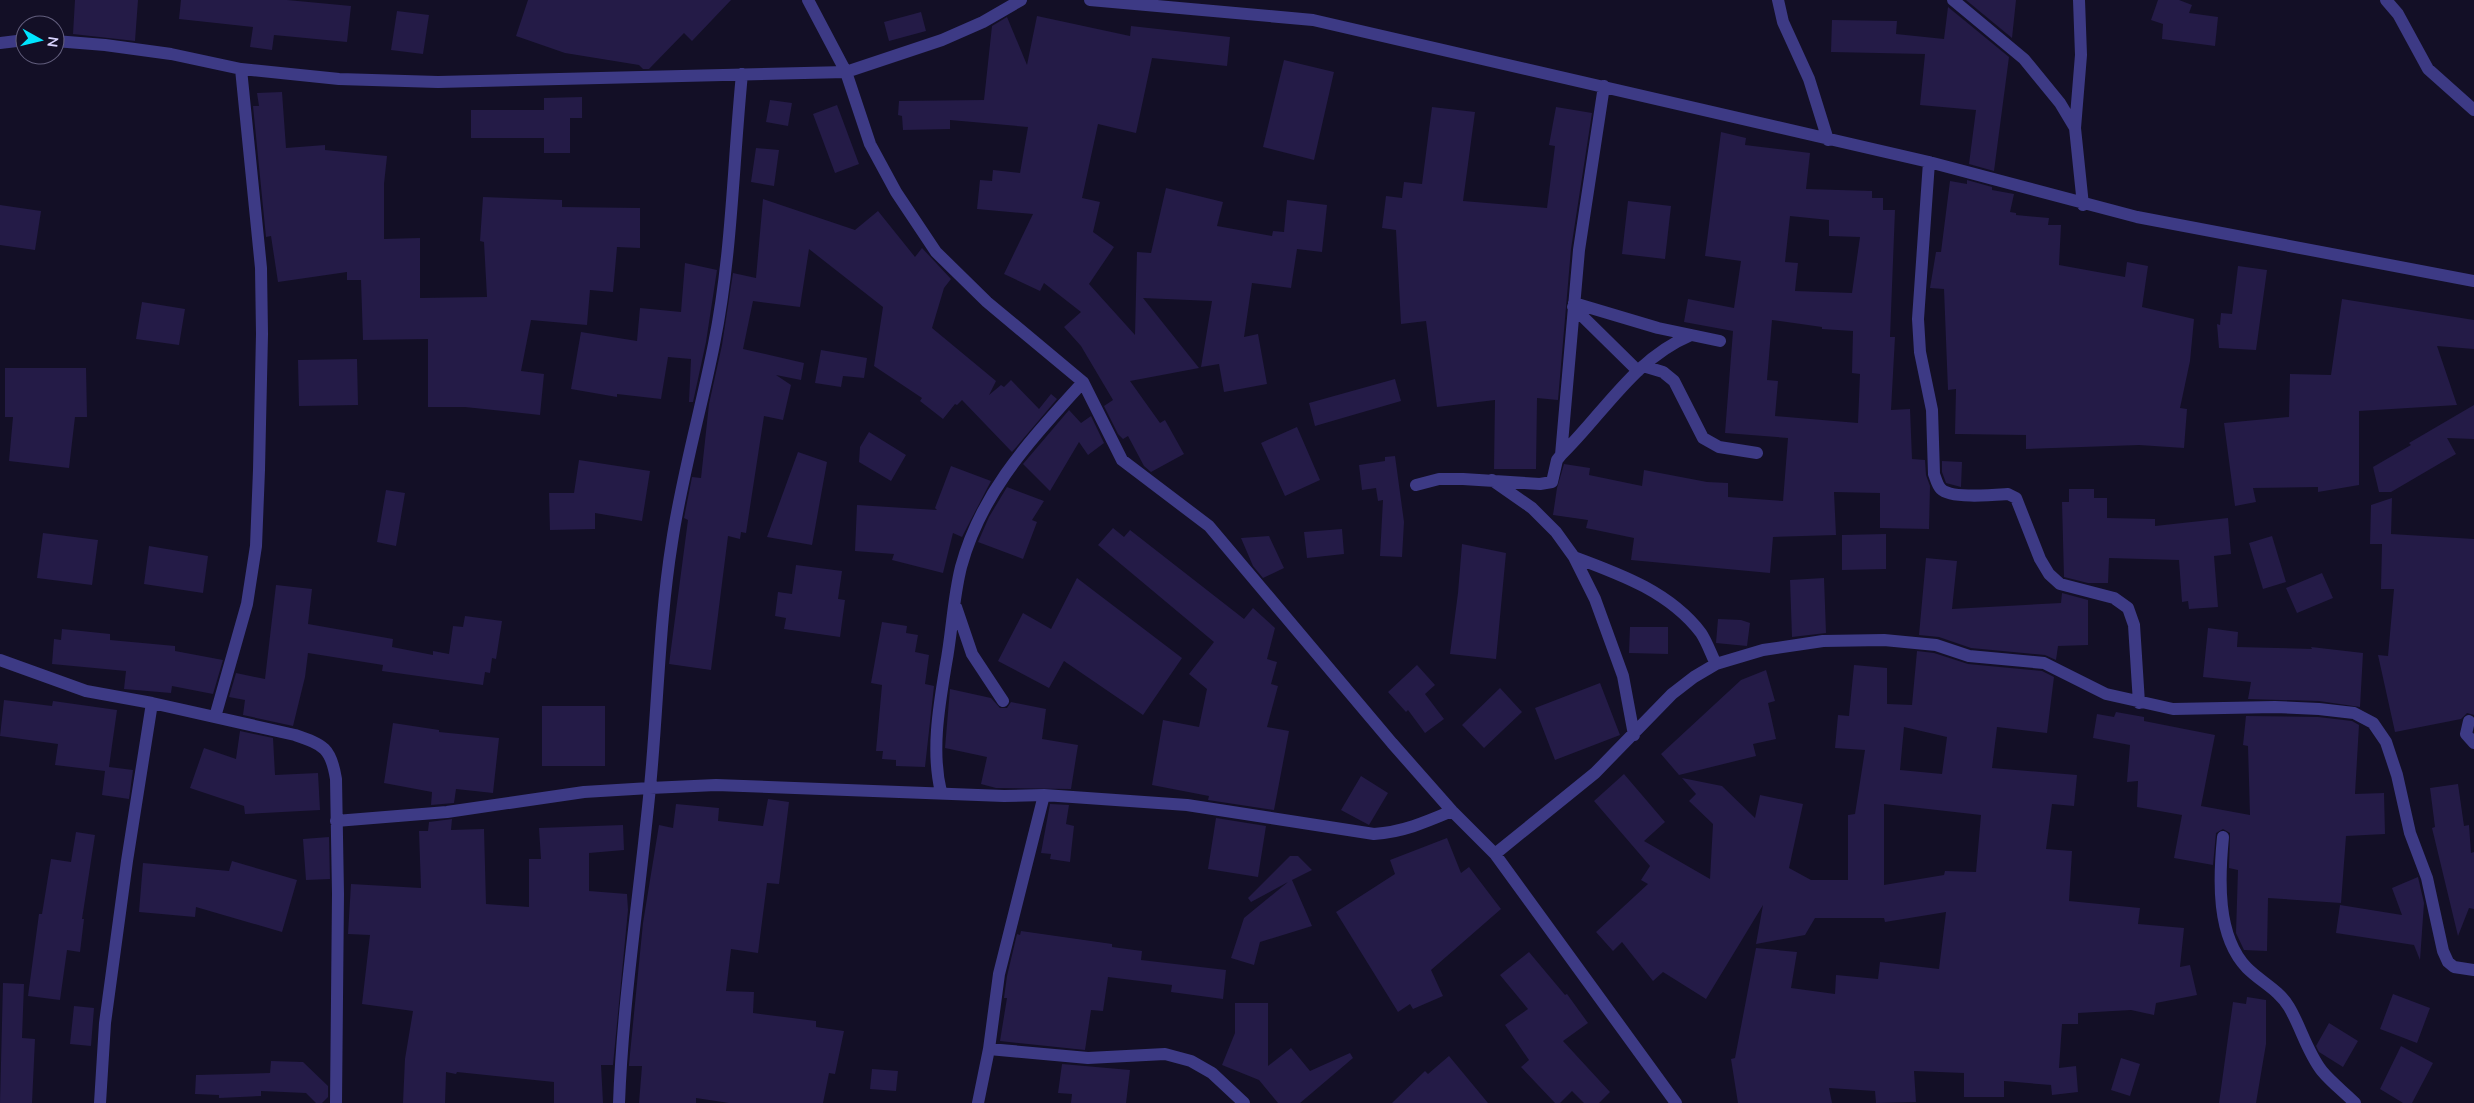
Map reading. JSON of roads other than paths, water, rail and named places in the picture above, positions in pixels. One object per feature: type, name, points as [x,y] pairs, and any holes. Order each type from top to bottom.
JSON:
[{"type":"street","points":[[808,0],[846,72],[870,144],[896,192],[936,252],[987,302],[1083,382],[1122,460],[1209,526],[1392,743],[1452,811],[1495,854],[1676,1103]]},
{"type":"street","points":[[65,43],[143,50],[241,69],[339,79],[438,82],[846,72],[942,40],[983,22],[1021,0]]},
{"type":"street","points":[[1090,0],[1313,20],[1929,162],[2083,205],[2474,281]]},
{"type":"street","points":[[1778,0],[1783,22],[1809,79],[1828,140]]},
{"type":"street","points":[[1953,0],[2024,59],[2060,102],[2075,128]]},
{"type":"street","points":[[2078,0],[2081,55],[2075,128],[2083,205]]},
{"type":"street","points":[[2386,0],[2398,14],[2428,69],[2474,110]]},
{"type":"street","points":[[0,43],[15,41]]},
{"type":"street","points":[[215,717],[247,604],[256,546],[262,343],[261,268],[241,69]]},
{"type":"street","points":[[619,1103],[622,1038],[650,788],[663,614],[671,545],[689,450],[714,344],[729,251],[742,74]]},
{"type":"street","points":[[1561,455],[1573,305],[1591,161],[1604,86]]},
{"type":"street","points":[[1929,162],[1918,318],[1920,352],[1932,410],[1934,474],[1936,481],[1941,489],[1955,495],[2008,494],[2016,498],[2040,559],[2049,574],[2060,584],[2114,598],[2128,608],[2134,625],[2139,703]]},
{"type":"street","points":[[1573,305],[1636,322],[1720,341]]},
{"type":"street","points":[[1573,305],[1641,368],[1663,372],[1674,381],[1704,438],[1719,447],[1757,453]]},
{"type":"street","points":[[1416,485],[1439,479],[1492,480],[1540,484],[1552,482],[1557,460],[1578,438],[1613,394],[1664,349],[1692,335]]},
{"type":"street","points":[[941,792],[936,772],[936,746],[954,602],[961,566],[986,502],[1001,478],[1083,382]]},
{"type":"street","points":[[1492,480],[1532,508],[1556,532],[1574,557],[1595,599],[1623,676],[1634,735]]},
{"type":"street","points":[[1574,557],[1634,581],[1684,613],[1702,635],[1716,664]]},
{"type":"street","points":[[954,602],[972,654],[1003,701]]},
{"type":"street","points":[[1495,854],[1595,773],[1672,694],[1694,677],[1716,664],[1763,650],[1795,644],[1853,639],[1936,645],[1969,656],[2044,663],[2106,694],[2139,703],[2173,709],[2319,708],[2354,713],[2373,722],[2386,742],[2397,774],[2410,833],[2427,878],[2443,950],[2448,962],[2454,967],[2474,970]]},
{"type":"street","points":[[0,660],[86,691],[152,703],[295,735],[312,740],[328,751],[333,763],[336,779],[338,894],[336,1103]]},
{"type":"street","points":[[100,1103],[106,1023],[126,861],[152,703]]},
{"type":"street","points":[[2469,721],[2466,734],[2474,743]]},
{"type":"street","points":[[336,822],[447,812],[584,792],[716,785],[941,792],[1004,796],[1044,795],[1187,805],[1374,834],[1394,833],[1415,827],[1452,811]]},
{"type":"street","points":[[978,1103],[989,1049],[999,974],[1044,795]]},
{"type":"street","points":[[2223,837],[2219,881],[2224,914],[2233,947],[2247,968],[2270,986],[2288,1006],[2322,1070],[2354,1103]]},
{"type":"street","points":[[989,1049],[1088,1058],[1165,1054],[1191,1061],[1212,1073],[1244,1103]]}]
